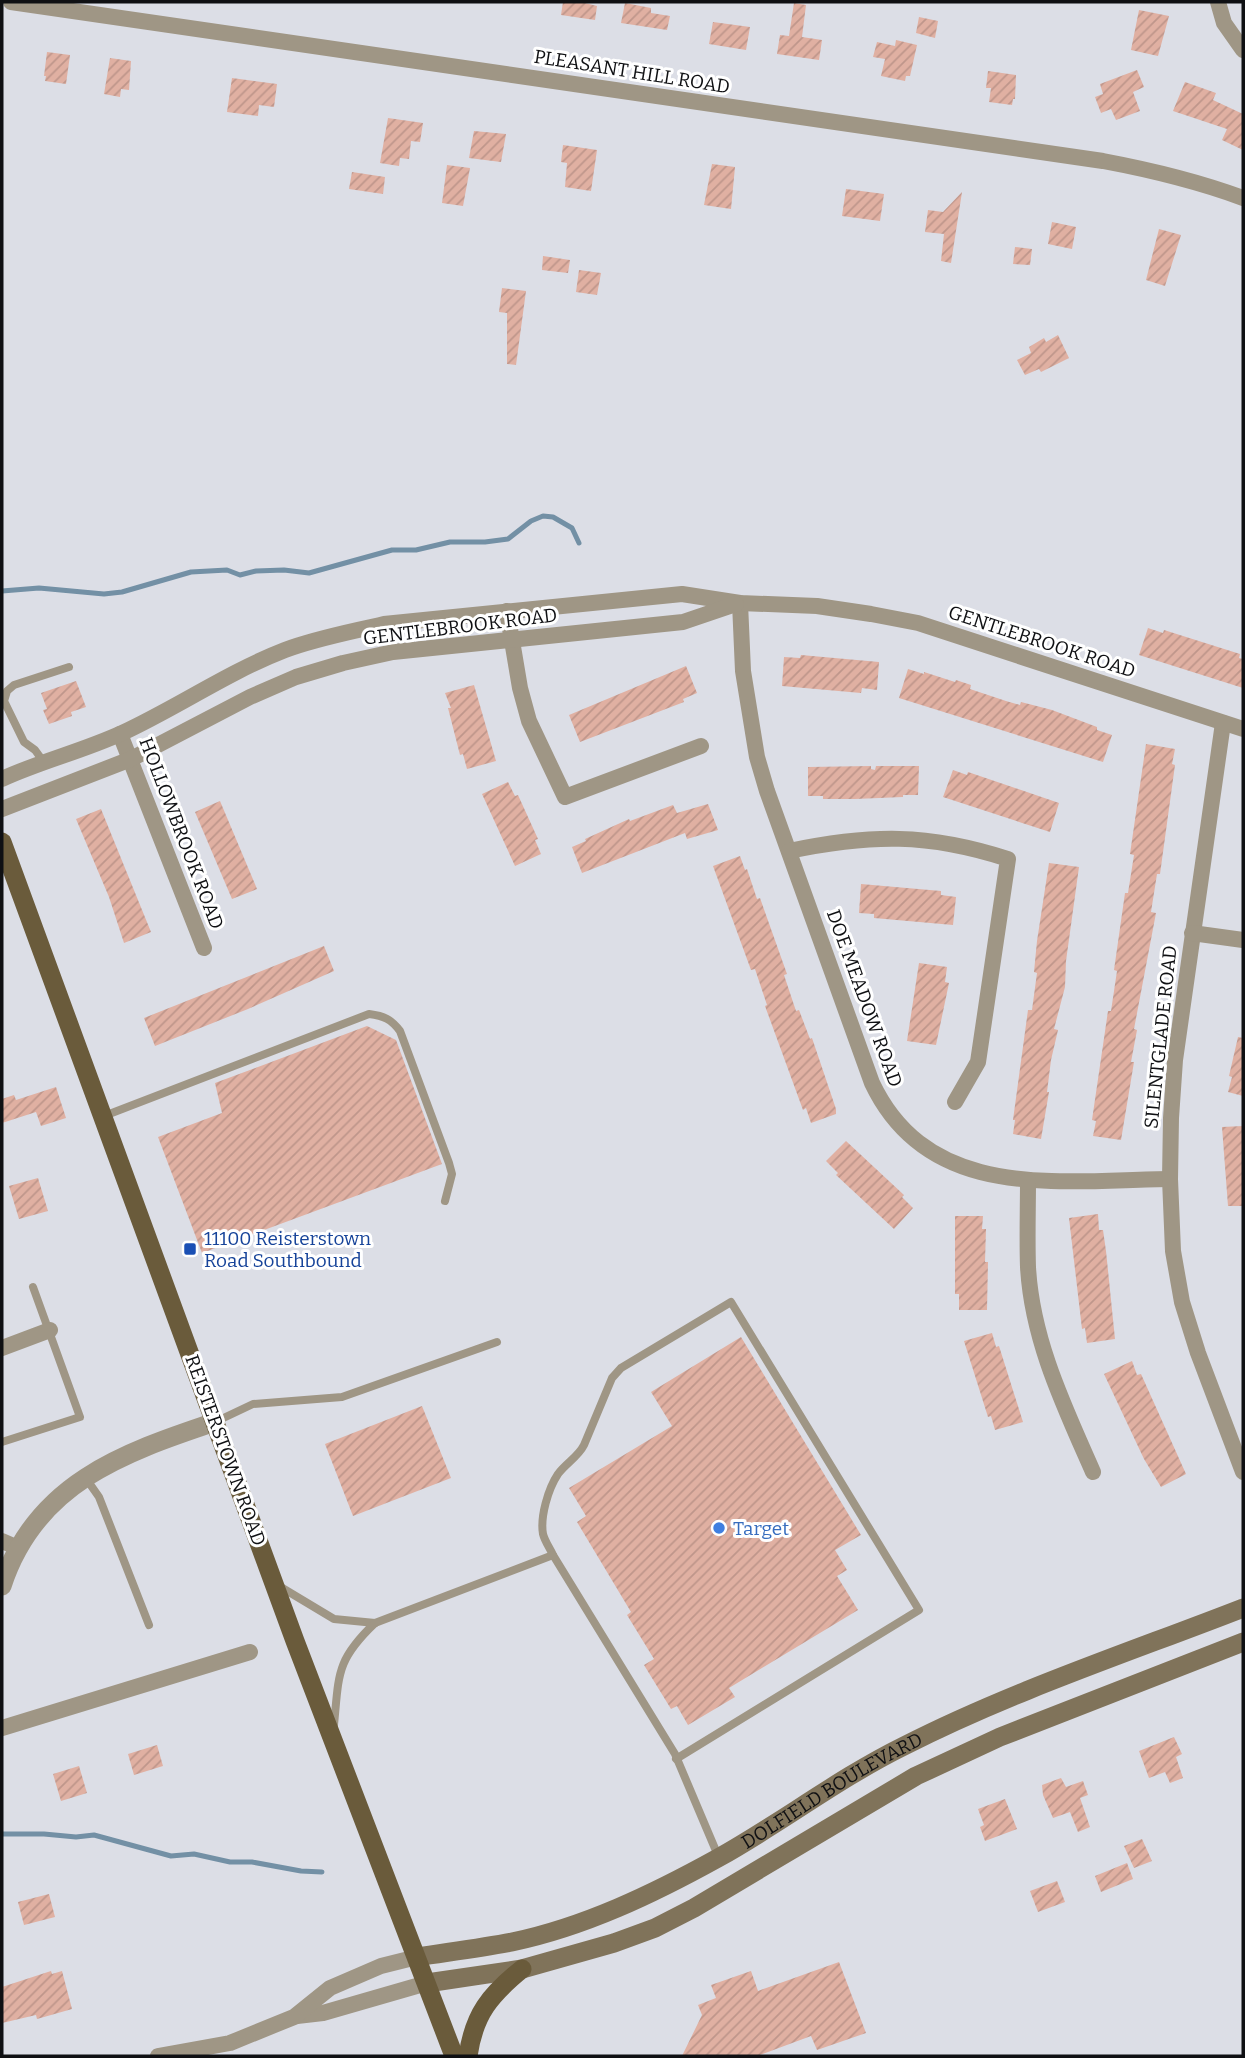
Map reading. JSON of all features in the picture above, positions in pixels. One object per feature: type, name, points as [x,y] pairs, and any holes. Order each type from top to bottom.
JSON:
[{"type":"main road","name":"REISTERSTOWN ROAD","points":[[2,842],[101,1117],[332,1738],[454,2056]]},
{"type":"main road","name":"DOLFIELD BOULEVARD","points":[[417,1957],[512,1942],[582,1921],[643,1897],[719,1858],[900,1748],[941,1727],[1243,1608]]},
{"type":"main road","name":"DOLFIELD BOULEVARD","points":[[427,1983],[522,1969],[614,1943],[655,1928],[694,1908],[916,1776],[1000,1737],[1243,1642]]},
{"type":"main road","points":[[467,2056],[485,2004],[496,1990],[522,1969]]},
{"type":"street","name":"PLEASANT HILL ROAD","points":[[11,2],[1102,162],[1156,171],[1243,198]]},
{"type":"street","points":[[1218,2],[1224,23],[1243,50]]},
{"type":"street","name":"GENTLEBROOK ROAD","points":[[2,779],[43,761],[120,734],[237,671],[288,649],[384,624],[682,594],[740,603],[817,606],[918,624],[1243,729]]},
{"type":"street","name":"GENTLEBROOK ROAD","points":[[2,808],[131,759],[250,696],[308,673],[393,652],[683,622],[740,603]]},
{"type":"street","name":"DOE MEADOW ROAD","points":[[740,603],[743,671],[749,718],[767,791],[872,1083],[895,1123],[932,1153],[954,1164],[988,1175],[1028,1180],[1170,1179]]},
{"type":"street","points":[[506,611],[529,721],[565,797],[701,746]]},
{"type":"street","name":"SILENTGLADE ROAD","points":[[1223,723],[1175,1060],[1170,1179],[1173,1251],[1182,1302],[1198,1353],[1243,1472]]},
{"type":"street","name":"HOLLOWBROOK ROAD","points":[[120,734],[204,947]]},
{"type":"street","points":[[789,851],[862,838],[908,838],[938,840],[1008,859],[978,1062],[955,1102]]},
{"type":"street","points":[[1192,933],[1243,940]]},
{"type":"street","points":[[1028,1180],[1028,1268],[1034,1308],[1055,1387],[1093,1472]]},
{"type":"street","points":[[2,1348],[50,1331]]},
{"type":"street","points":[[2,1586],[10,1544],[85,1476],[122,1456],[215,1422]]},
{"type":"street","points":[[2,1728],[250,1652]]},
{"type":"street","points":[[295,2017],[330,1988],[382,1966],[417,1957]]},
{"type":"street","points":[[158,2056],[230,2042],[295,2017],[323,2013],[427,1983]]},
{"type":"lane","points":[[43,761],[31,746],[24,742],[4,701],[7,691],[14,685],[69,667]]},
{"type":"lane","points":[[101,1117],[369,1014],[382,1016],[392,1020],[400,1031],[449,1163],[452,1174],[445,1201]]},
{"type":"lane","points":[[2,1442],[80,1417],[33,1287]]},
{"type":"lane","points":[[676,1759],[919,1611],[731,1302],[621,1368],[612,1378],[579,1455],[556,1477],[543,1520],[543,1532],[553,1555],[676,1759],[719,1858]]},
{"type":"lane","points":[[215,1422],[253,1404],[342,1397],[497,1342]]},
{"type":"lane","points":[[85,1476],[99,1497],[149,1625]]},
{"type":"lane","points":[[332,1738],[343,1661],[359,1638],[375,1623],[553,1555]]},
{"type":"lane","points":[[275,1584],[334,1619],[375,1623]]},
{"type":"building","points":[[563,2],[581,2],[597,6],[595,20],[561,15]]},
{"type":"building","points":[[625,3],[651,8],[651,13],[670,16],[667,30],[621,23]]},
{"type":"building","points":[[794,3],[806,5],[802,37],[822,40],[819,60],[777,54],[780,35],[789,36]]},
{"type":"building","points":[[1139,10],[1169,16],[1158,56],[1131,50]]},
{"type":"building","points":[[919,17],[938,21],[935,38],[916,33]]},
{"type":"building","points":[[713,22],[750,27],[746,50],[709,44]]},
{"type":"building","points":[[896,40],[917,45],[910,76],[906,76],[905,81],[881,76],[885,59],[873,57],[877,42],[895,46]]},
{"type":"building","points":[[47,52],[70,55],[66,84],[45,81]]},
{"type":"building","points":[[110,58],[131,61],[129,90],[121,89],[120,97],[104,94]]},
{"type":"building","points":[[1137,70],[1144,87],[1133,92],[1140,111],[1116,120],[1111,109],[1101,113],[1095,97],[1103,94],[1100,84]]},
{"type":"building","points":[[988,71],[1016,75],[1015,99],[1012,105],[989,102],[991,88],[986,88]]},
{"type":"building","points":[[232,78],[277,84],[274,107],[259,105],[258,116],[227,112]]},
{"type":"building","points":[[1185,82],[1216,93],[1213,100],[1243,114],[1243,150],[1222,140],[1227,129],[1173,111]]},
{"type":"building","points":[[388,118],[423,123],[420,142],[411,141],[409,159],[400,158],[399,166],[380,163]]},
{"type":"building","points":[[474,131],[506,134],[501,162],[469,158]]},
{"type":"building","points":[[563,145],[597,150],[591,191],[565,187],[567,163],[561,162]]},
{"type":"building","points":[[712,164],[735,167],[731,209],[704,205]]},
{"type":"building","points":[[447,165],[470,168],[463,206],[442,203]]},
{"type":"building","points":[[352,172],[385,177],[383,194],[349,189]]},
{"type":"building","points":[[846,189],[884,194],[880,221],[842,216]]},
{"type":"building","points":[[962,192],[951,263],[941,261],[944,234],[925,232],[928,210],[943,212]]},
{"type":"building","points":[[1052,222],[1076,227],[1072,249],[1048,244]]},
{"type":"building","points":[[1159,229],[1181,235],[1165,286],[1146,280]]},
{"type":"building","points":[[1015,247],[1032,249],[1030,265],[1013,264]]},
{"type":"building","points":[[543,256],[570,260],[568,273],[542,270]]},
{"type":"building","points":[[579,270],[601,273],[597,295],[576,292]]},
{"type":"building","points":[[502,288],[526,291],[516,365],[507,364],[507,313],[499,312]]},
{"type":"building","points":[[1058,335],[1069,358],[1041,372],[1039,369],[1025,375],[1017,360],[1031,353],[1029,347],[1044,338],[1046,342]]},
{"type":"building","points":[[1148,628],[1163,633],[1164,630],[1240,654],[1239,658],[1243,659],[1243,688],[1139,655]]},
{"type":"building","points":[[801,655],[879,662],[877,690],[862,688],[861,693],[782,686],[784,657],[800,658]]},
{"type":"building","points":[[686,666],[697,693],[683,699],[684,702],[580,742],[569,715]]},
{"type":"building","points":[[908,669],[955,682],[956,680],[971,685],[970,689],[1020,705],[1021,702],[1052,710],[1097,727],[1097,730],[1112,735],[1103,762],[899,698]]},
{"type":"building","points":[[76,681],[86,707],[71,712],[72,716],[49,724],[43,710],[47,709],[41,693]]},
{"type":"building","points":[[474,685],[496,761],[467,769],[463,754],[460,755],[448,708],[451,708],[445,693]]},
{"type":"building","points":[[1146,744],[1175,749],[1172,764],[1175,765],[1160,874],[1157,874],[1151,912],[1156,913],[1134,1029],[1137,1030],[1131,1062],[1134,1062],[1121,1140],[1093,1136],[1096,1121],[1092,1120],[1108,1011],[1111,1011],[1117,971],[1114,970],[1125,893],[1128,893],[1134,855],[1130,854]]},
{"type":"building","points":[[871,766],[871,769],[875,770],[876,766],[919,766],[918,795],[855,799],[808,796],[808,767]]},
{"type":"building","points":[[953,770],[967,775],[968,772],[1059,803],[1050,832],[943,797]]},
{"type":"building","points":[[508,782],[515,796],[518,795],[538,839],[535,840],[541,854],[515,866],[482,794]]},
{"type":"building","points":[[220,801],[257,889],[232,899],[195,812]]},
{"type":"building","points":[[708,804],[718,830],[687,839],[685,833],[582,873],[572,847],[586,841],[585,839],[629,819],[630,821],[673,805],[677,813]]},
{"type":"building","points":[[101,809],[151,932],[124,943],[109,897],[76,819]]},
{"type":"building","points":[[740,856],[757,899],[760,898],[787,974],[784,975],[796,1011],[799,1010],[810,1039],[812,1038],[836,1109],[836,1114],[811,1123],[806,1108],[803,1110],[765,1006],[767,1005],[755,969],[751,970],[713,866]]},
{"type":"building","points":[[1049,863],[1079,867],[1065,987],[1054,1029],[1058,1030],[1051,1060],[1041,1139],[1013,1134],[1013,1120],[1028,1010],[1032,1010],[1037,973],[1034,972],[1037,941]]},
{"type":"building","points":[[861,884],[941,891],[941,895],[956,897],[953,925],[874,918],[874,914],[859,913]]},
{"type":"building","points":[[324,946],[334,971],[155,1046],[144,1018]]},
{"type":"building","points":[[919,963],[947,967],[945,982],[949,983],[936,1045],[907,1041]]},
{"type":"building","points":[[367,1026],[396,1040],[442,1164],[202,1253],[158,1137],[222,1113],[215,1083]]},
{"type":"building","points":[[1238,1037],[1243,1038],[1243,1096],[1228,1092]]},
{"type":"building","points":[[56,1087],[66,1118],[41,1126],[36,1112],[2,1123],[2,1099],[14,1095],[16,1100]]},
{"type":"building","points":[[1243,1126],[1243,1206],[1228,1206],[1222,1127]]},
{"type":"building","points":[[846,1141],[904,1195],[902,1197],[913,1208],[894,1229],[836,1175],[838,1173],[826,1161]]},
{"type":"building","points":[[38,1178],[48,1211],[19,1219],[9,1186]]},
{"type":"building","points":[[1098,1214],[1099,1230],[1103,1230],[1106,1251],[1115,1339],[1087,1343],[1085,1328],[1082,1329],[1069,1218]]},
{"type":"building","points":[[955,1216],[983,1216],[982,1229],[986,1229],[985,1262],[988,1262],[987,1310],[959,1310],[959,1294],[955,1294]]},
{"type":"building","points":[[992,1333],[996,1347],[999,1346],[1023,1422],[995,1430],[991,1416],[988,1417],[964,1341]]},
{"type":"building","name":"Target","points":[[741,1337],[861,1535],[835,1550],[847,1570],[837,1576],[858,1610],[729,1688],[735,1697],[688,1725],[677,1706],[671,1709],[644,1665],[654,1659],[627,1615],[631,1612],[577,1522],[586,1516],[569,1488],[672,1426],[651,1392]]},
{"type":"building","points":[[1132,1361],[1137,1375],[1141,1374],[1186,1474],[1161,1487],[1144,1459],[1104,1374]]},
{"type":"building","points":[[422,1406],[451,1478],[353,1516],[325,1444]]},
{"type":"building","points":[[1174,1737],[1182,1754],[1176,1757],[1183,1778],[1170,1783],[1165,1772],[1149,1778],[1139,1751]]},
{"type":"building","points":[[157,1745],[163,1766],[134,1775],[128,1754]]},
{"type":"building","points":[[79,1766],[87,1793],[61,1801],[53,1774]]},
{"type":"building","points":[[1061,1778],[1066,1787],[1083,1781],[1088,1795],[1080,1798],[1090,1827],[1078,1832],[1070,1812],[1053,1818],[1043,1795],[1042,1785]]},
{"type":"building","points":[[1005,1799],[1017,1829],[985,1841],[980,1827],[984,1825],[978,1809]]},
{"type":"building","points":[[1142,1839],[1152,1861],[1134,1868],[1124,1846]]},
{"type":"building","points":[[1127,1863],[1133,1879],[1101,1892],[1095,1876]]},
{"type":"building","points":[[1057,1881],[1065,1902],[1038,1912],[1030,1891]]},
{"type":"building","points":[[49,1894],[55,1917],[24,1925],[18,1902]]},
{"type":"building","points":[[839,1962],[866,2033],[817,2050],[811,2036],[757,2056],[682,2056],[702,2015],[698,2005],[716,1998],[711,1985],[751,1971],[758,1991]]},
{"type":"building","points":[[51,1971],[52,1974],[62,1971],[72,2009],[37,2019],[36,2015],[2,2023],[2,1987]]},
{"type":"waterway","points":[[2,591],[39,588],[104,594],[122,592],[191,572],[227,570],[240,575],[256,571],[284,570],[309,573],[392,550],[416,550],[450,542],[508,539],[531,521],[543,516],[553,517],[572,528],[579,543]]},
{"type":"waterway","points":[[2,1834],[76,1837],[94,1835],[171,1856],[194,1854],[230,1862],[252,1862],[322,1872]]},
{"type":"place","name":"11100 Reisterstown Road Southbound","points":[[190,1249]]},
{"type":"place","name":"Target","points":[[719,1528]]}]
